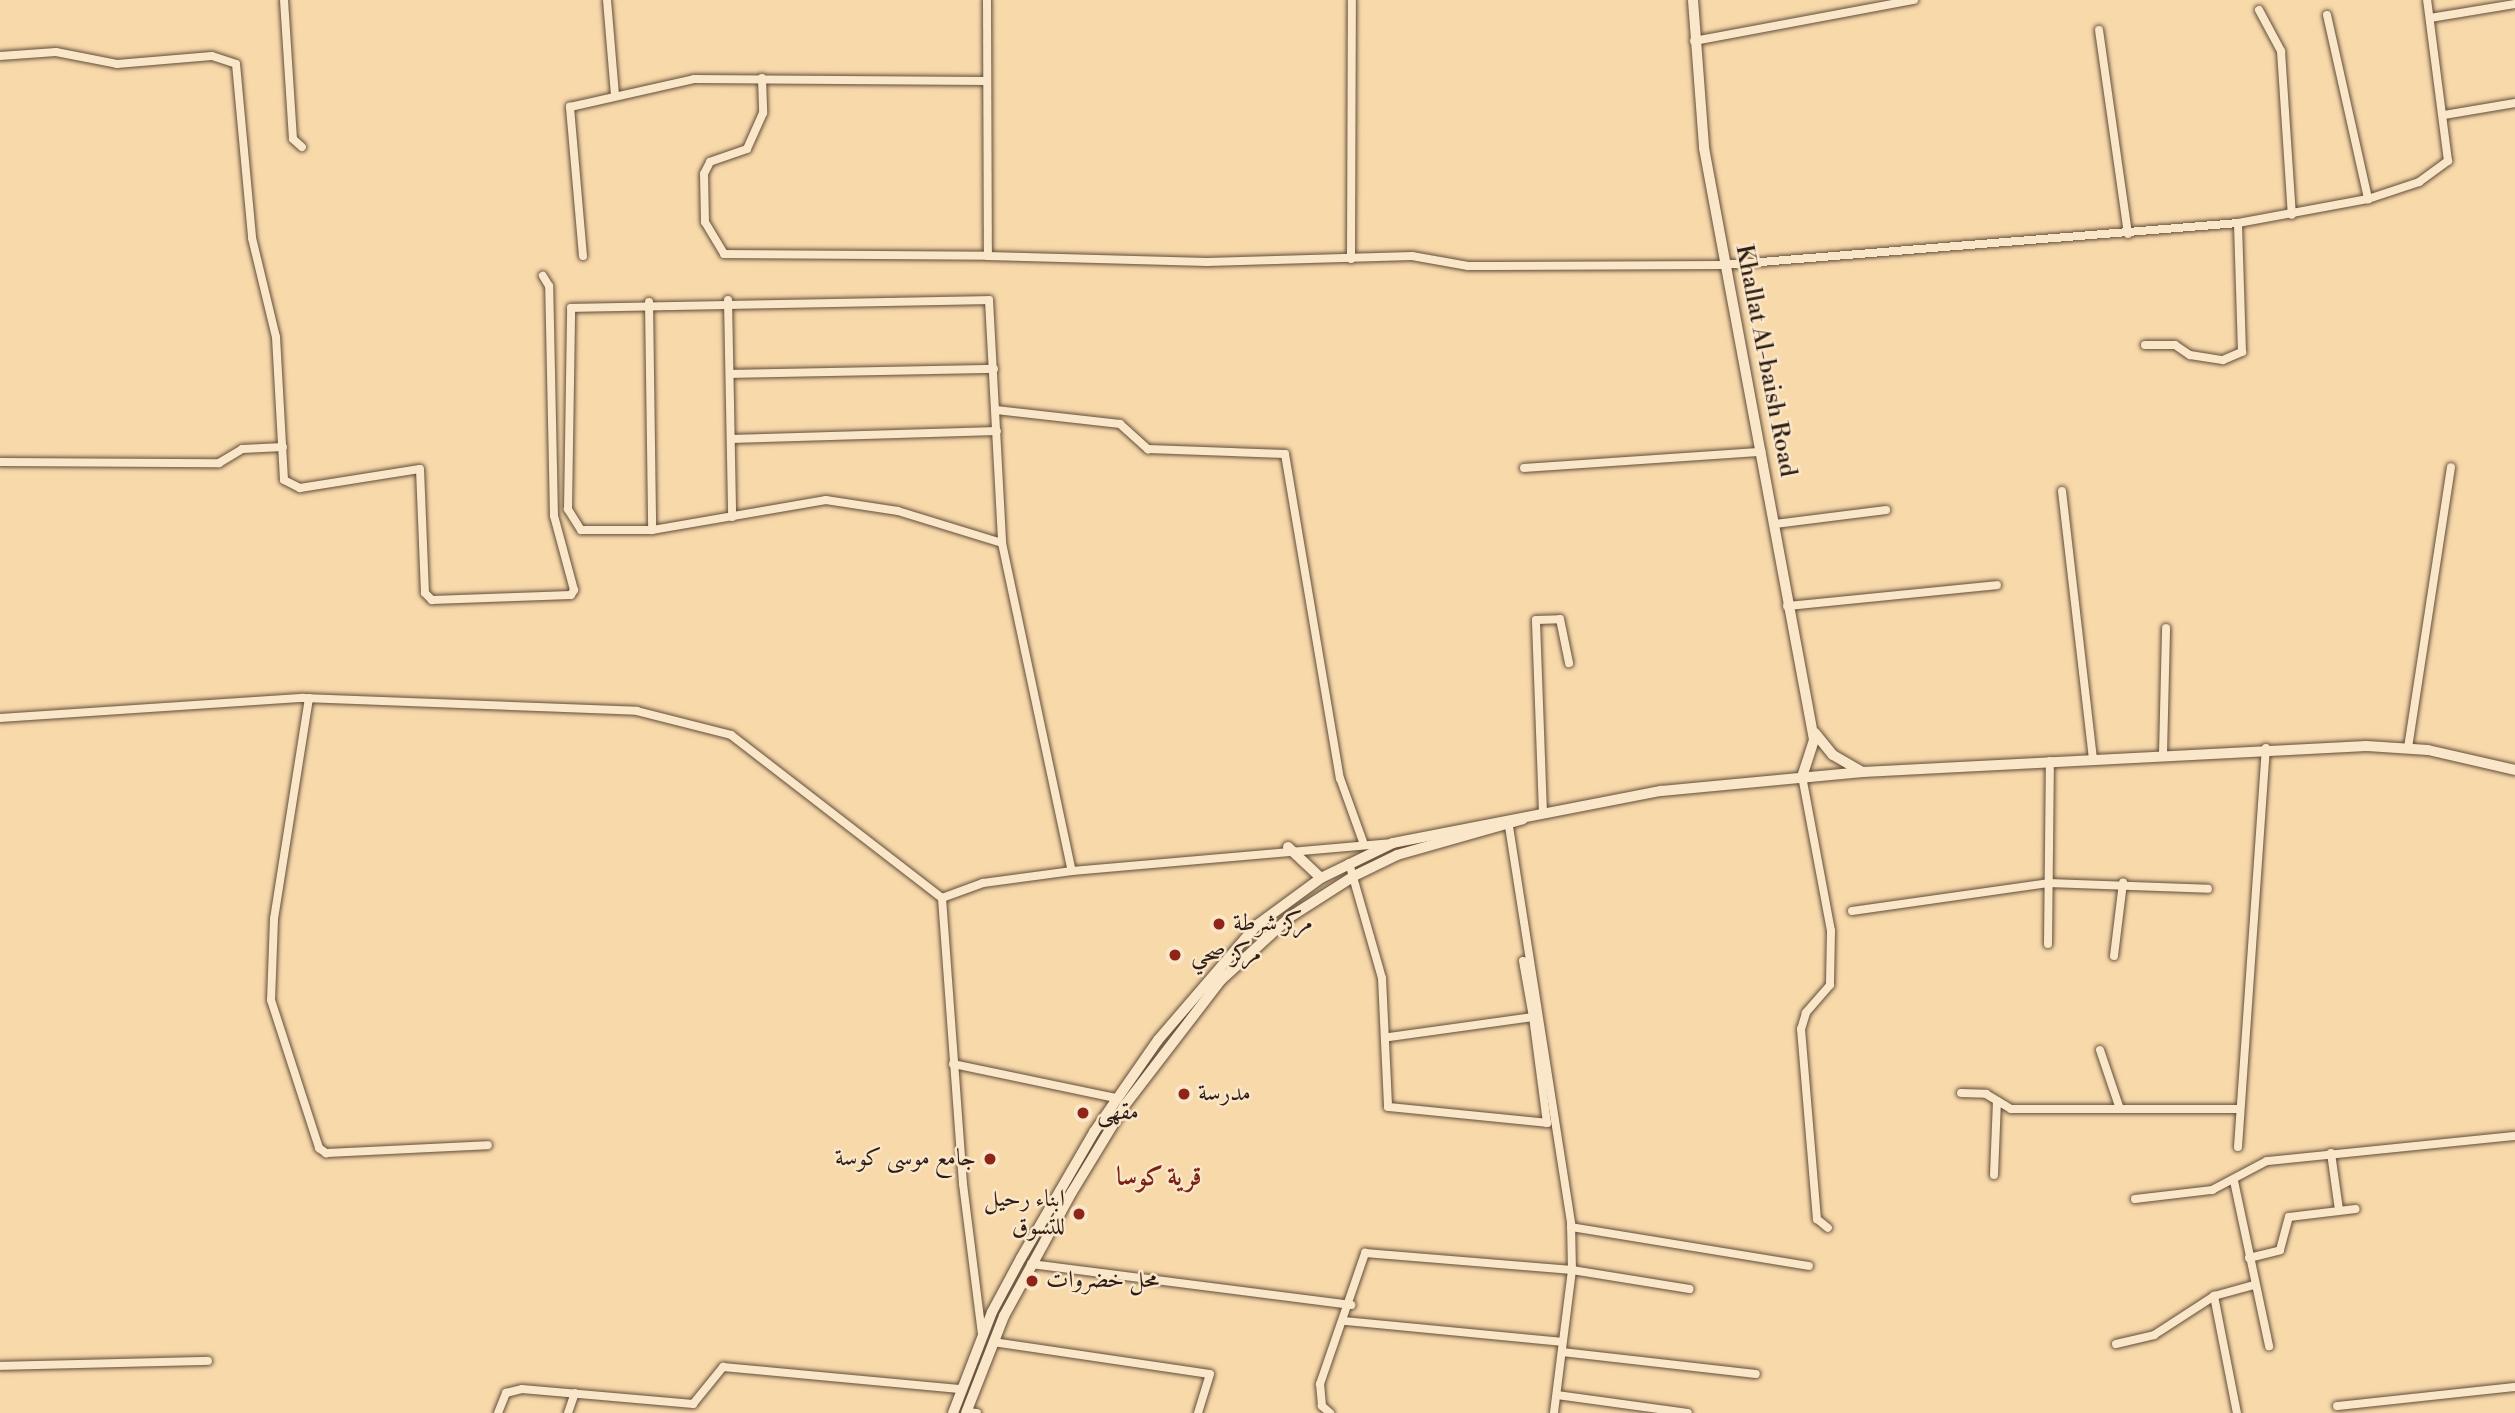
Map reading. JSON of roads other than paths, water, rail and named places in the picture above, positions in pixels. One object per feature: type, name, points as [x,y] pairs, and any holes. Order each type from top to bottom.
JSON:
[{"type":"street","points":[[284,0],[293,139],[302,146]]},
{"type":"street","points":[[607,0],[615,95]]},
{"type":"street","points":[[987,0],[988,256]]},
{"type":"street","points":[[1351,260],[1352,0]]},
{"type":"street","name":"Khallat Al-baish Road","points":[[1693,0],[1692,41],[1724,265],[1812,727]]},
{"type":"street","points":[[1692,41],[1914,0]]},
{"type":"street","points":[[762,78],[762,119],[747,149],[710,162],[704,174],[705,222],[724,254],[1351,260],[1412,256],[1468,266],[1580,268],[1724,265],[2238,223],[2368,199],[2442,168],[2448,156],[2427,0]]},
{"type":"street","points":[[2430,18],[2515,4]]},
{"type":"street","points":[[2259,10],[2281,51],[2292,215]]},
{"type":"street","points":[[2327,16],[2368,199]]},
{"type":"street","points":[[2099,30],[2128,234]]},
{"type":"street","points":[[0,56],[56,52],[117,64],[212,56],[236,64],[252,239],[276,337],[284,480],[296,488],[420,469],[428,598],[571,595],[574,584],[554,516],[549,286],[542,276]]},
{"type":"street","points":[[583,256],[570,107],[694,79],[986,81]]},
{"type":"street","points":[[2444,114],[2515,103]]},
{"type":"street","points":[[2145,345],[2175,345],[2190,355],[2223,360],[2242,352],[2238,223]]},
{"type":"street","points":[[1002,543],[861,503],[799,502],[732,517],[652,530],[589,532],[568,509],[571,308],[649,302],[982,296],[990,302],[1002,543],[1072,871]]},
{"type":"street","points":[[728,300],[732,517]]},
{"type":"street","points":[[649,302],[652,530]]},
{"type":"street","points":[[730,374],[994,369]]},
{"type":"street","points":[[996,410],[1120,424],[1148,449],[1285,454],[1340,778],[1363,842]]},
{"type":"street","points":[[731,439],[997,431]]},
{"type":"street","points":[[0,462],[219,463],[242,449],[283,447]]},
{"type":"street","points":[[1524,468],[1761,452]]},
{"type":"street","points":[[2408,748],[2451,467]]},
{"type":"street","points":[[2062,491],[2093,758]]},
{"type":"street","points":[[1774,524],[1886,510]]},
{"type":"street","points":[[1787,606],[1997,584]]},
{"type":"street","points":[[1543,813],[1536,620],[1560,619],[1569,663]]},
{"type":"street","points":[[2163,754],[2166,628]]},
{"type":"street","points":[[309,698],[274,919],[271,1000],[320,1148],[326,1153],[488,1145]]},
{"type":"street","points":[[0,719],[309,698],[614,708],[714,727],[942,898],[953,1063],[982,1335]]},
{"type":"street","points":[[1812,727],[1833,755],[1863,772]]},
{"type":"street","points":[[1812,727],[1814,753],[1802,776],[1831,930],[1830,985],[1805,1013],[1801,1029],[1817,1219],[1828,1228]]},
{"type":"street","points":[[2238,1147],[2239,1109],[2252,1009],[2266,748]]},
{"type":"street","points":[[953,1413],[992,1312],[1116,1098],[1168,1048],[1247,954],[1298,911],[1354,876],[1397,855],[1543,813],[1802,776],[2266,748],[2408,748],[2515,770]]},
{"type":"street","points":[[2048,943],[2050,761]]},
{"type":"street","points":[[942,898],[983,883],[1288,847],[1363,842],[1393,843],[1508,821]]},
{"type":"street","points":[[1508,821],[1571,1227],[1572,1270],[1554,1413]]},
{"type":"street","points":[[970,1413],[1004,1316],[1158,1040],[1237,945],[1321,878],[1393,843]]},
{"type":"street","points":[[1288,847],[1321,878]]},
{"type":"street","points":[[1349,863],[1372,931],[1389,1037],[1391,1110],[1544,1125],[1533,1017],[1523,961]]},
{"type":"street","points":[[1852,911],[2048,883],[2123,883],[2208,890]]},
{"type":"street","points":[[2114,956],[2123,883]]},
{"type":"street","points":[[1237,945],[1247,954]]},
{"type":"street","points":[[1389,1037],[1533,1017]]},
{"type":"street","points":[[1158,1040],[1168,1048]]},
{"type":"street","points":[[2100,1051],[2120,1108]]},
{"type":"street","points":[[953,1063],[1116,1098]]},
{"type":"street","points":[[1961,1093],[1997,1101],[2011,1108],[2239,1109]]},
{"type":"street","points":[[1994,1175],[1997,1101]]},
{"type":"street","points":[[2135,1199],[2212,1190],[2234,1181],[2256,1164],[2331,1153],[2515,1136]]},
{"type":"street","points":[[2331,1153],[2340,1210]]},
{"type":"street","points":[[2234,1181],[2269,1346]]},
{"type":"street","points":[[2249,1258],[2280,1250],[2288,1217],[2356,1209]]},
{"type":"street","points":[[1571,1227],[1808,1266]]},
{"type":"street","points":[[1330,1413],[1322,1406],[1320,1384],[1351,1305],[1365,1253],[1572,1270],[1689,1289]]},
{"type":"street","points":[[1031,1264],[1351,1305]]},
{"type":"street","points":[[2116,1344],[2154,1335],[2214,1296],[2254,1285]]},
{"type":"street","points":[[2214,1296],[2237,1413]]},
{"type":"street","points":[[992,1312],[1004,1316]]},
{"type":"street","points":[[1345,1321],[1756,1374]]},
{"type":"street","points":[[993,1342],[1210,1374],[1198,1413]]},
{"type":"street","points":[[0,1366],[208,1361]]},
{"type":"street","points":[[498,1413],[509,1390],[693,1404],[723,1367],[962,1389]]},
{"type":"street","points":[[2337,1406],[2515,1387]]},
{"type":"street","points":[[568,1413],[575,1393]]},
{"type":"street","points":[[1557,1395],[1688,1413]]},
{"type":"place","name":"مركز شرطة","points":[[1219,924]]},
{"type":"place","name":"مركز صحي","points":[[1175,955]]},
{"type":"place","name":"مدرسة","points":[[1184,1094]]},
{"type":"place","name":"مقهى","points":[[1083,1113]]},
{"type":"place","name":"جامع موسى كوسة","points":[[990,1159]]},
{"type":"place","name":"ابناء رحيل للتسوق","points":[[1079,1214]]},
{"type":"place","name":"محل خضروات","points":[[1032,1281]]},
{"type":"district","name":"قرية كوسا","points":[[1159,1178]]}]
